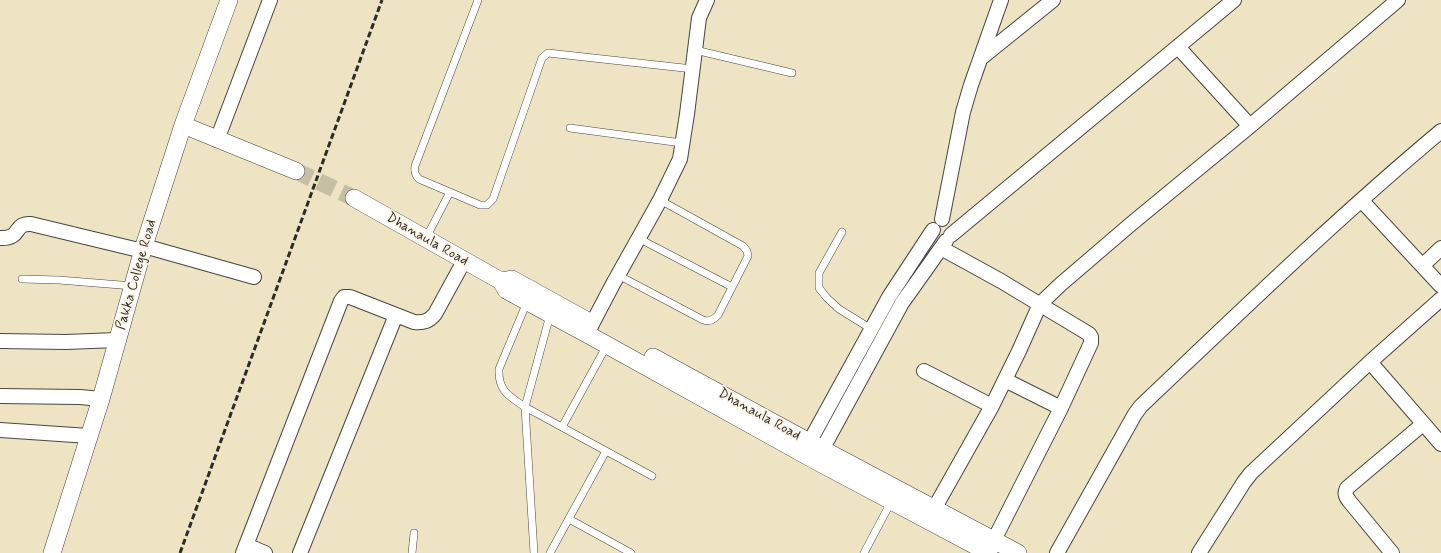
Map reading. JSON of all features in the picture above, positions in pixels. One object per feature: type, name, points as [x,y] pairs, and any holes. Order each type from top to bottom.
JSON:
[{"type":"street","name":"Pakka College Road","points":[[52,553],[101,399],[144,249],[183,125],[229,0]]},
{"type":"street","points":[[218,140],[270,0]]},
{"type":"street","points":[[590,329],[638,238],[660,200],[680,159],[699,18],[707,0]]},
{"type":"street","points":[[812,452],[872,328],[893,291],[938,224],[963,112],[1001,0]]},
{"type":"street","points":[[981,58],[1053,0]]},
{"type":"street","points":[[947,240],[1234,0]]},
{"type":"street","points":[[934,509],[992,406],[1040,304],[1125,229],[1250,126],[1398,0]]},
{"type":"street","points":[[1178,48],[1250,126]]},
{"type":"street","points":[[183,125],[296,171]]},
{"type":"street","points":[[1057,553],[1135,414],[1141,406],[1362,201],[1441,131]]},
{"type":"street","name":"Dhanaula Road","points":[[354,198],[501,281],[506,290],[550,314],[590,329],[607,345],[812,452],[934,509],[982,545]]},
{"type":"street","points":[[1362,201],[1441,286]]},
{"type":"street","points":[[812,452],[884,336],[902,303],[953,232],[952,224],[949,221],[938,224]]},
{"type":"street","points":[[0,238],[11,238],[15,235],[21,225],[25,223],[144,249],[254,277]]},
{"type":"street","points":[[947,240],[1040,304],[1089,334],[1091,338],[1091,343],[1061,408],[982,545]]},
{"type":"street","points":[[1423,265],[1441,248]]},
{"type":"street","points":[[265,553],[245,549],[341,300],[344,297],[350,297],[414,322],[422,323],[429,320],[435,314],[464,260]]},
{"type":"street","name":"Dhanaula Road","points":[[501,281],[512,279],[590,329],[812,452],[891,502],[982,545],[1018,553]]},
{"type":"street","points":[[1199,553],[1251,473],[1370,362],[1441,299]]},
{"type":"street","points":[[300,553],[396,315]]},
{"type":"street","points":[[0,341],[66,342],[118,340]]},
{"type":"street","points":[[1370,362],[1441,444]]},
{"type":"street","points":[[924,371],[992,406]]},
{"type":"street","points":[[1005,380],[1061,408]]},
{"type":"street","points":[[0,396],[80,397],[101,399]]},
{"type":"street","points":[[1392,553],[1350,502],[1345,492],[1347,488],[1423,424]]},
{"type":"street","points":[[0,430],[89,436]]},
{"type":"lane","points":[[478,0],[414,172],[419,179],[480,205],[487,205],[490,202],[542,58],[548,53],[693,69]]},
{"type":"lane","points":[[695,50],[792,73]]},
{"type":"lane","points":[[570,128],[682,143]]},
{"type":"lane","points":[[425,238],[450,192]]},
{"type":"lane","points":[[618,275],[703,320],[713,320],[718,315],[748,256],[747,251],[743,246],[660,200]]},
{"type":"lane","points":[[842,232],[819,273],[819,288],[839,309],[884,336]]},
{"type":"lane","points":[[638,238],[732,287]]},
{"type":"lane","points":[[22,279],[59,280],[133,286]]},
{"type":"lane","points":[[527,301],[499,369],[498,379],[502,388],[525,406],[652,476]]},
{"type":"lane","points":[[534,553],[525,406],[550,314]]},
{"type":"lane","points":[[562,427],[607,345]]},
{"type":"lane","points":[[550,553],[606,451]]},
{"type":"lane","points":[[864,553],[891,502]]},
{"type":"lane","points":[[569,519],[631,553]]},
{"type":"lane","points":[[412,553],[414,533]]},
{"type":"tunnel","points":[[296,171],[354,198]]},
{"type":"railway","points":[[180,553],[382,0]]}]
